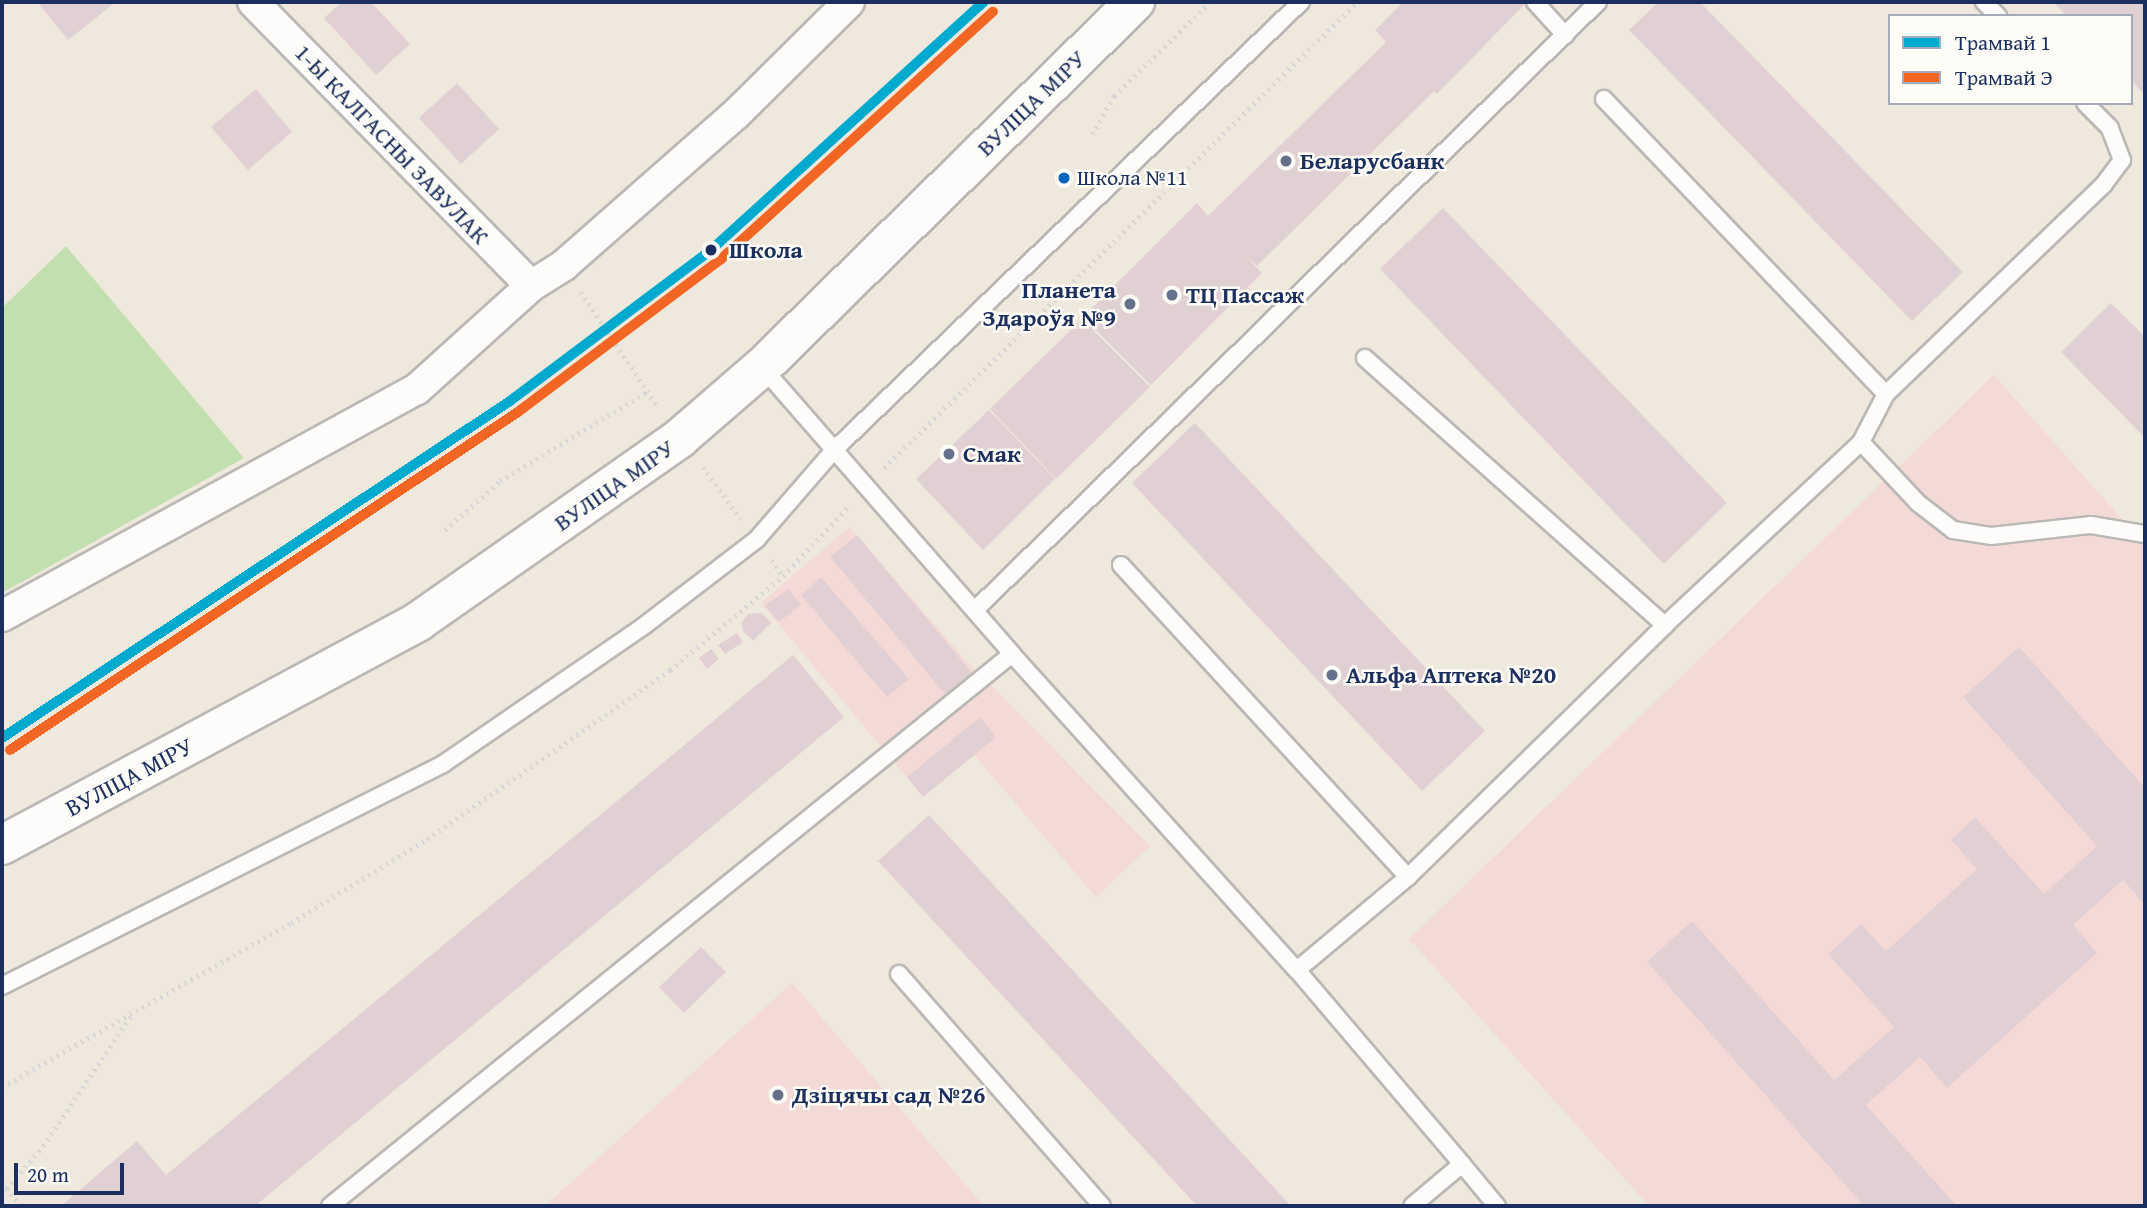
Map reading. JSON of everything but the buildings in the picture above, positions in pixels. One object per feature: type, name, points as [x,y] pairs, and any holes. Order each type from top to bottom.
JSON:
[{"type":"main road","name":"ВУЛІЦА МІРУ","points":[[2,845],[419,621],[680,438],[762,367],[1135,2]]},
{"type":"street","name":"1-Ы КАЛГАСНЫ ЗАВУЛАК","points":[[253,2],[531,286]]},
{"type":"street","points":[[2,617],[417,389],[531,286],[564,265],[736,114],[849,2]]},
{"type":"lane","points":[[2,986],[443,764],[645,625],[757,539],[834,450],[1301,2]]},
{"type":"lane","points":[[1535,2],[1565,35]]},
{"type":"lane","points":[[976,609],[1598,2]]},
{"type":"lane","points":[[1604,99],[1886,394]]},
{"type":"lane","points":[[1297,970],[1408,877],[1665,625],[1861,442],[1886,394],[2104,184],[2122,160],[2110,128],[2087,105]]},
{"type":"lane","points":[[1365,358],[1665,625]]},
{"type":"lane","points":[[762,367],[976,609],[1012,654],[1297,970],[1497,1206]]},
{"type":"lane","points":[[1861,442],[1918,503],[1953,530],[1991,536],[2091,525],[2145,534]]},
{"type":"lane","points":[[1121,565],[1408,877]]},
{"type":"lane","points":[[330,1206],[1012,654]]},
{"type":"lane","points":[[900,974],[1102,1206]]},
{"type":"lane","points":[[1412,1206],[1462,1164]]},
{"type":"path","points":[[1092,134],[1114,96],[1210,2]]},
{"type":"path","points":[[894,456],[1357,2]]},
{"type":"path","points":[[445,530],[500,481],[647,392]]},
{"type":"path","points":[[2,1087],[291,923],[427,839],[670,670],[783,576]]},
{"type":"path","points":[[2,1194],[43,1146],[133,1013]]},
{"type":"path","points":[[2,1183],[21,1206]]},
{"type":"shaded area","points":[[1994,375],[2145,545],[2145,1206],[1649,1206],[1409,939]]},
{"type":"shaded area","points":[[849,527],[962,656],[1150,846],[1096,897],[974,755],[923,797],[761,603]]},
{"type":"shaded area","name":"Дзіцячы сад №26","points":[[792,983],[984,1206],[545,1206]]},
{"type":"green space","points":[[66,246],[244,458],[2,593],[2,308]]},
{"type":"tram line","name":"1","points":[[2,738],[510,401],[711,250],[984,2]]},
{"type":"tram line","name":"Э","points":[[10,750],[518,412],[720,260],[993,12]]},
{"type":"place","name":"Беларусбанк","points":[[1286,161]]},
{"type":"place","name":"Школа №11","points":[[1064,178]]},
{"type":"place","name":"Школа","points":[[711,250]]},
{"type":"place","name":"ТЦ Пассаж","points":[[1172,295]]},
{"type":"place","name":"Планета Здароўя №9","points":[[1130,304]]},
{"type":"place","name":"Смак","points":[[949,454]]},
{"type":"place","name":"Альфа Аптека №20","points":[[1332,675]]},
{"type":"place","name":"Дзіцячы сад №26","points":[[778,1095]]}]
